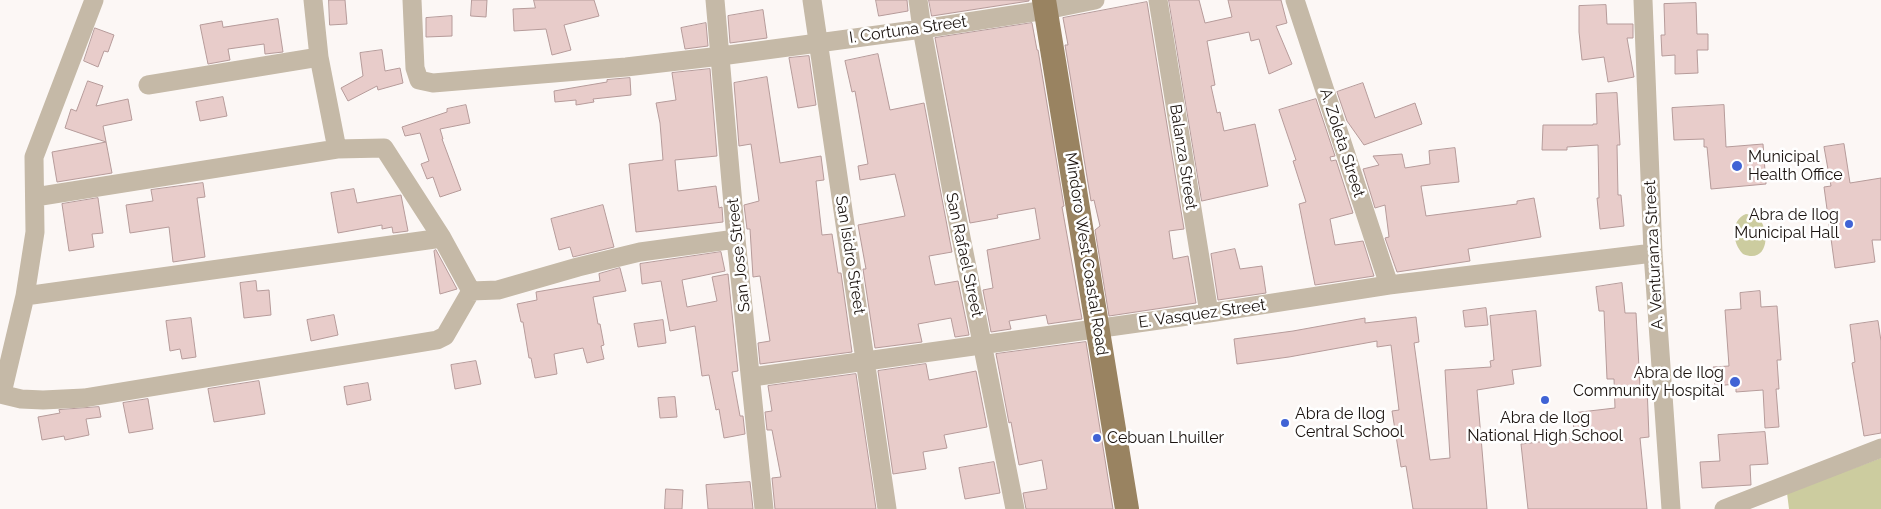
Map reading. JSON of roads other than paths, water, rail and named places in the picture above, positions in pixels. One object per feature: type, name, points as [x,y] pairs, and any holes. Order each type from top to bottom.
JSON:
[{"type":"main road","name":"Mindoro West Coastal Road","points":[[1045,5],[1126,509]]},
{"type":"street","points":[[94,0],[34,157],[35,232],[25,296],[1,394],[21,399],[84,398],[437,340],[445,336],[472,291]]},
{"type":"street","points":[[314,0],[319,57],[336,149]]},
{"type":"street","name":"I. Cortuna Street","points":[[412,0],[415,68],[419,80],[434,83],[626,68],[922,29],[1045,5],[1095,0]]},
{"type":"street","name":"San Jose Street","points":[[715,0],[736,240],[752,377],[764,509]]},
{"type":"street","name":"San Isidro Street","points":[[812,0],[888,509]]},
{"type":"street","name":"San Rafael Street","points":[[918,0],[952,192],[1015,509]]},
{"type":"street","name":"Balanza Street","points":[[1158,0],[1209,313]]},
{"type":"street","name":"A. Zoleta Street","points":[[1295,0],[1389,285]]},
{"type":"street","name":"A. Venturanza Street","points":[[1643,0],[1653,253],[1671,509]]},
{"type":"street","points":[[148,85],[319,57]]},
{"type":"street","points":[[35,197],[336,149],[384,148],[442,238],[472,291]]},
{"type":"street","points":[[25,296],[442,238]]},
{"type":"street","points":[[472,291],[498,290],[578,267],[640,252],[736,240]]},
{"type":"street","name":"E. Vasquez Street","points":[[752,377],[1209,313],[1389,285],[1653,253]]},
{"type":"street","points":[[1724,509],[1881,448]]},
{"type":"place","name":"Municipal Health Office","points":[[1737,166]]},
{"type":"place","name":"Abra de Ilog Municipal Hall","points":[[1849,224]]},
{"type":"place","name":"Abra de Ilog Community Hospital","points":[[1735,382]]},
{"type":"place","name":"Abra de Ilog National High School","points":[[1545,400]]},
{"type":"place","name":"Abra de Ilog Central School","points":[[1285,423]]},
{"type":"place","name":"Cebuan Lhuiller","points":[[1097,438]]}]
